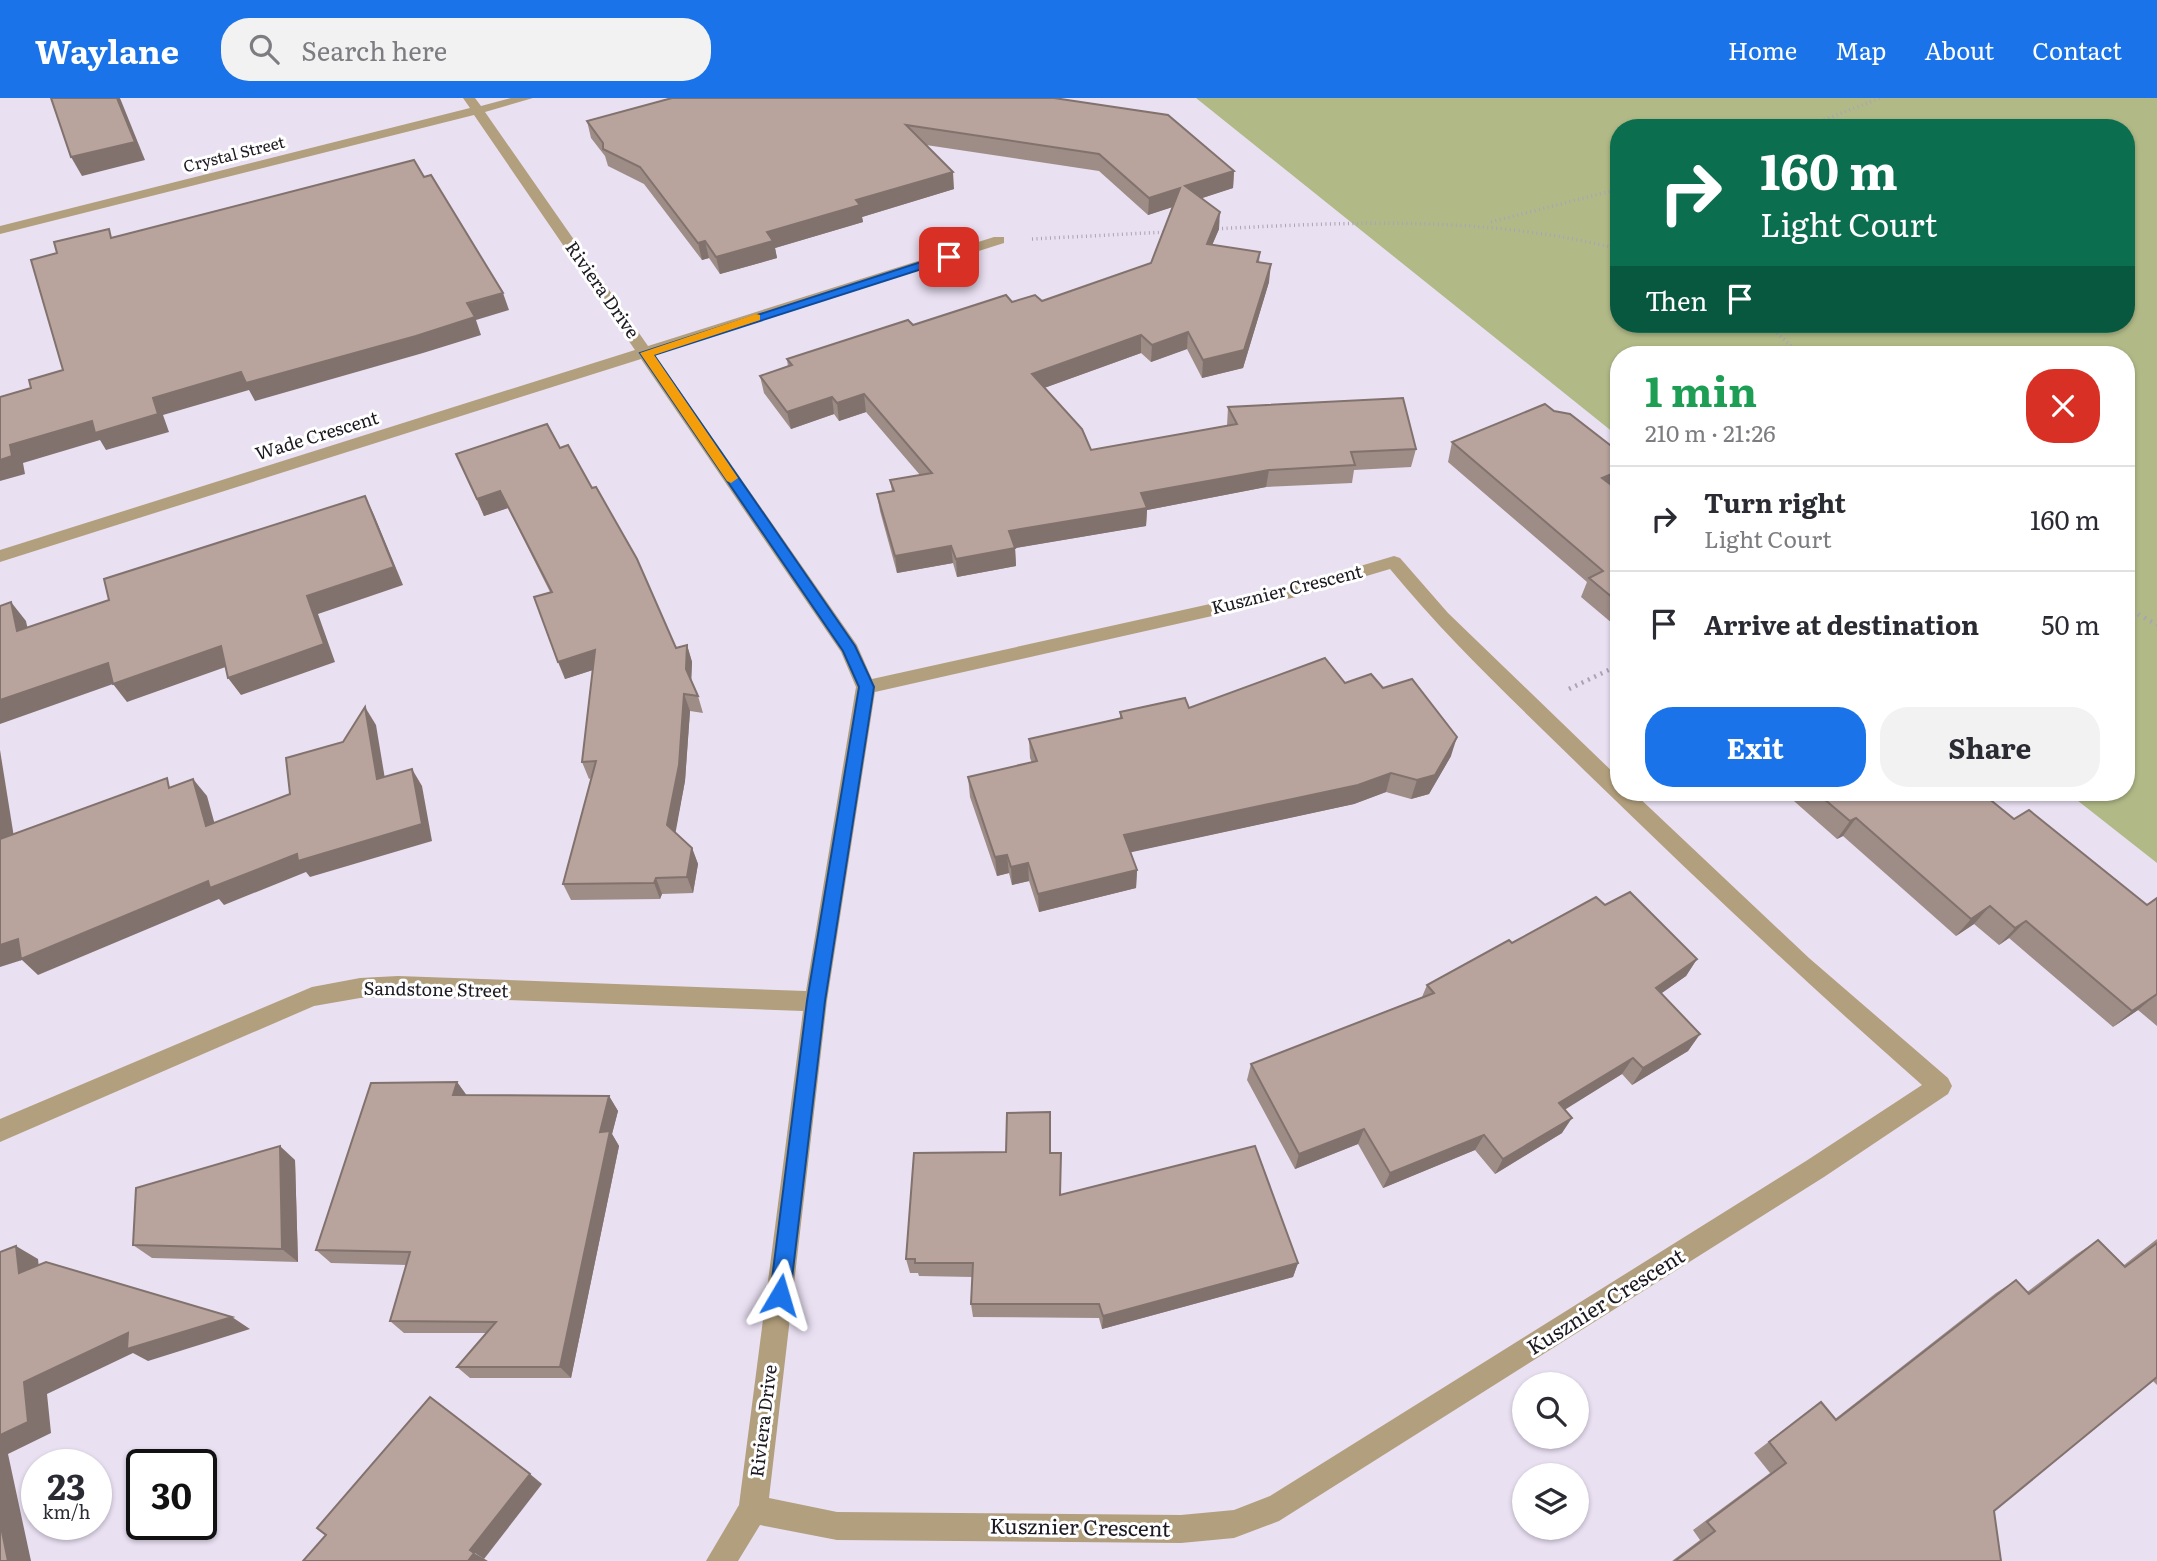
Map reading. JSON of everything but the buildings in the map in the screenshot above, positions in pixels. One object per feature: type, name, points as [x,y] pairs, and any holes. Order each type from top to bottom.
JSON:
[{"type":"street","name":"Crystal Street","points":[[0,230],[472,105],[527,98]]},
{"type":"street","name":"Riviera Drive","points":[[472,105],[850,650],[866,687],[816,1001],[753,1509],[721,1561]]},
{"type":"street","name":"Wade Crescent","points":[[0,556],[999,240]]},
{"type":"street","name":"Kusznier Crescent","points":[[866,687],[1296,591],[1394,562],[1441,618],[1610,782]]},
{"type":"street","name":"Kusznier Crescent","points":[[753,1509],[837,1525],[1181,1529],[1234,1524],[1279,1507],[1381,1445],[1940,1086],[1801,965],[1629,801]]},
{"type":"street","name":"Sandstone Street","points":[[0,1131],[312,997],[360,988],[398,986],[816,1001]]},
{"type":"path","points":[[1826,119],[1880,98]]},
{"type":"path","points":[[1487,223],[1610,191]]},
{"type":"path","points":[[1205,230],[1371,221],[1487,223],[1567,234],[1610,246]]},
{"type":"path","points":[[999,240],[1178,231]]},
{"type":"path","points":[[1777,333],[1791,346]]},
{"type":"path","points":[[2135,612],[2157,625]]},
{"type":"path","points":[[1532,708],[1610,669]]},
{"type":"green space","points":[[1196,98],[2157,98],[2157,863],[2078,801],[2135,801],[2135,346],[1610,346],[1610,430]]},
{"type":"slow traffic","points":[[731,478],[646,353],[756,318]]},
{"type":"route","points":[[780,1295],[816,1001],[866,687],[850,650],[646,353],[949,257]]}]
